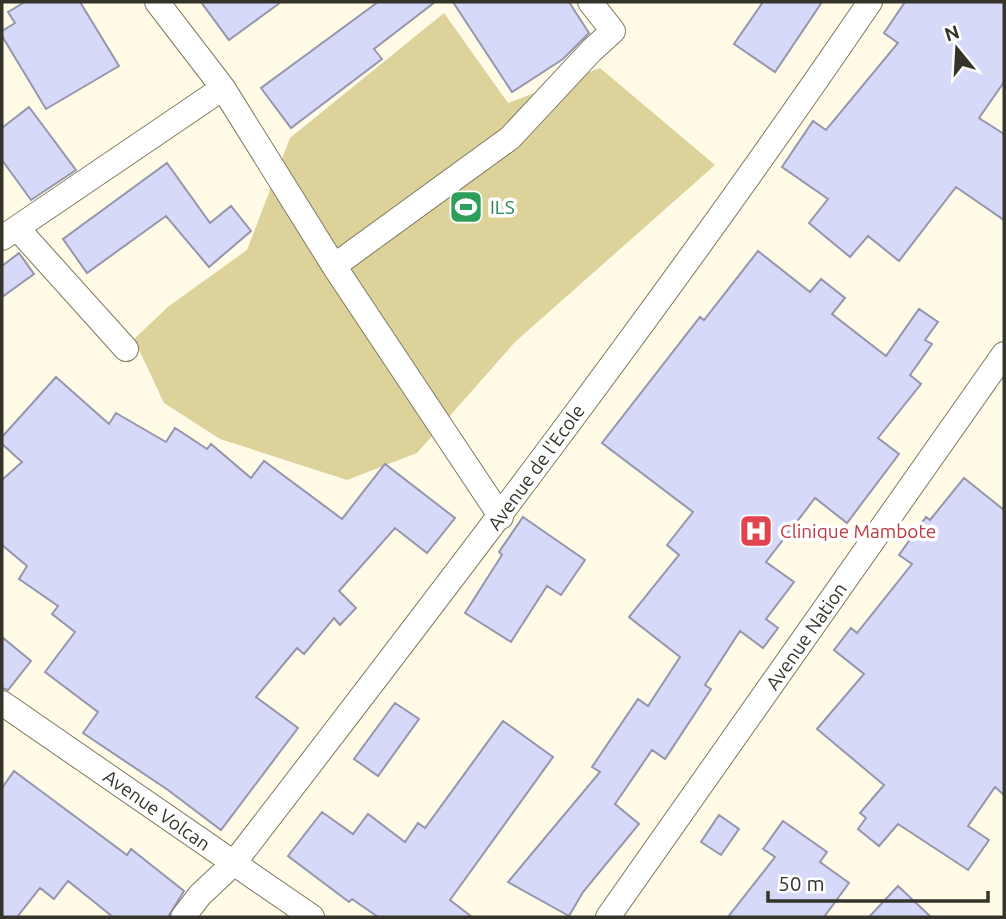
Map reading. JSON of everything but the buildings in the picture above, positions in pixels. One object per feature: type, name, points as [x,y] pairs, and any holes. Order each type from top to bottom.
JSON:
[{"type":"street","points":[[157,2],[223,89],[334,266],[501,517]]},
{"type":"street","points":[[334,266],[510,138],[613,31],[590,2]]},
{"type":"street","name":"Avenue de l'Ecole","points":[[183,917],[200,895],[234,863],[501,517],[806,96],[870,2]]},
{"type":"street","points":[[126,349],[9,233],[223,89]]},
{"type":"street","name":"Avenue Nation","points":[[608,917],[1004,354]]},
{"type":"street","name":"Avenue Volcan","points":[[2,703],[312,917]]},
{"type":"shaded area","name":"ILS","points":[[444,13],[508,103],[600,68],[715,165],[515,342],[417,453],[347,480],[220,439],[164,403],[134,339],[169,306],[247,250],[290,138]]},
{"type":"place","name":"ILS","points":[[466,207]]},
{"type":"place","name":"Clinique Mambote","points":[[756,531]]}]
